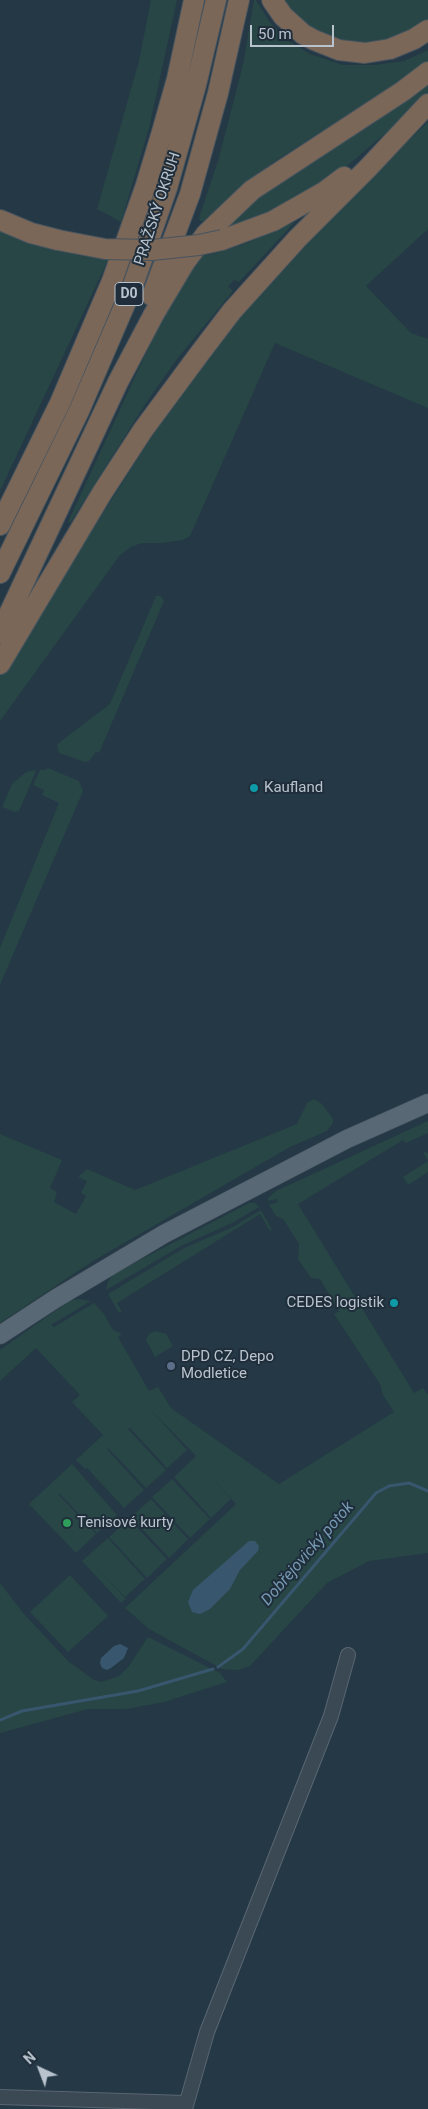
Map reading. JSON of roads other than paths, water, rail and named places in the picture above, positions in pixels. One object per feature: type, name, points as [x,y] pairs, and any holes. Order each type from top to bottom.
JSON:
[{"type":"highway","name":"PRAŽSKÝ OKRUH","points":[[0,526],[60,403],[112,281],[146,185],[162,132],[177,79],[194,0]]},
{"type":"highway","name":"PRAŽSKÝ OKRUH","points":[[0,573],[79,412],[132,288],[167,188],[196,85],[216,0]]},
{"type":"highway","points":[[118,382],[165,265],[190,194],[218,93],[239,0]]},
{"type":"highway","points":[[272,0],[284,16],[303,34],[338,50],[365,53],[390,49],[414,39],[428,30]]},
{"type":"highway","points":[[0,633],[118,382],[154,314],[185,262],[206,234],[231,209],[279,172],[403,91],[428,72]]},
{"type":"highway","points":[[0,220],[31,233],[105,249],[152,250],[222,240],[273,221],[324,192],[367,160],[428,104]]},
{"type":"highway","points":[[0,664],[102,493],[143,430],[232,311],[296,239],[428,104]]},
{"type":"main road","points":[[0,1335],[55,1299],[164,1234],[347,1139],[428,1103]]},
{"type":"street","points":[[0,2097],[185,2106],[207,2032],[331,1716],[348,1655]]},
{"type":"water","points":[[249,1541],[255,1541],[259,1546],[258,1551],[240,1570],[230,1589],[210,1609],[200,1614],[192,1612],[188,1602],[193,1590]]},
{"type":"water","points":[[120,1644],[128,1648],[124,1658],[107,1670],[102,1668],[101,1658],[114,1646]]},
{"type":"waterway","name":"Dobřejovický potok","points":[[218,1667],[243,1649],[376,1493],[389,1486],[409,1483],[428,1491]]},
{"type":"waterway","name":"Dobřejovický potok","points":[[0,1720],[22,1711],[138,1691],[213,1669]]},
{"type":"place","name":"Kaufland","points":[[254,788]]},
{"type":"place","name":"CEDES logistik","points":[[394,1303]]},
{"type":"place","name":"DPD CZ, Depo Modletice","points":[[171,1366]]},
{"type":"place","name":"Tenisové kurty","points":[[67,1523]]}]
